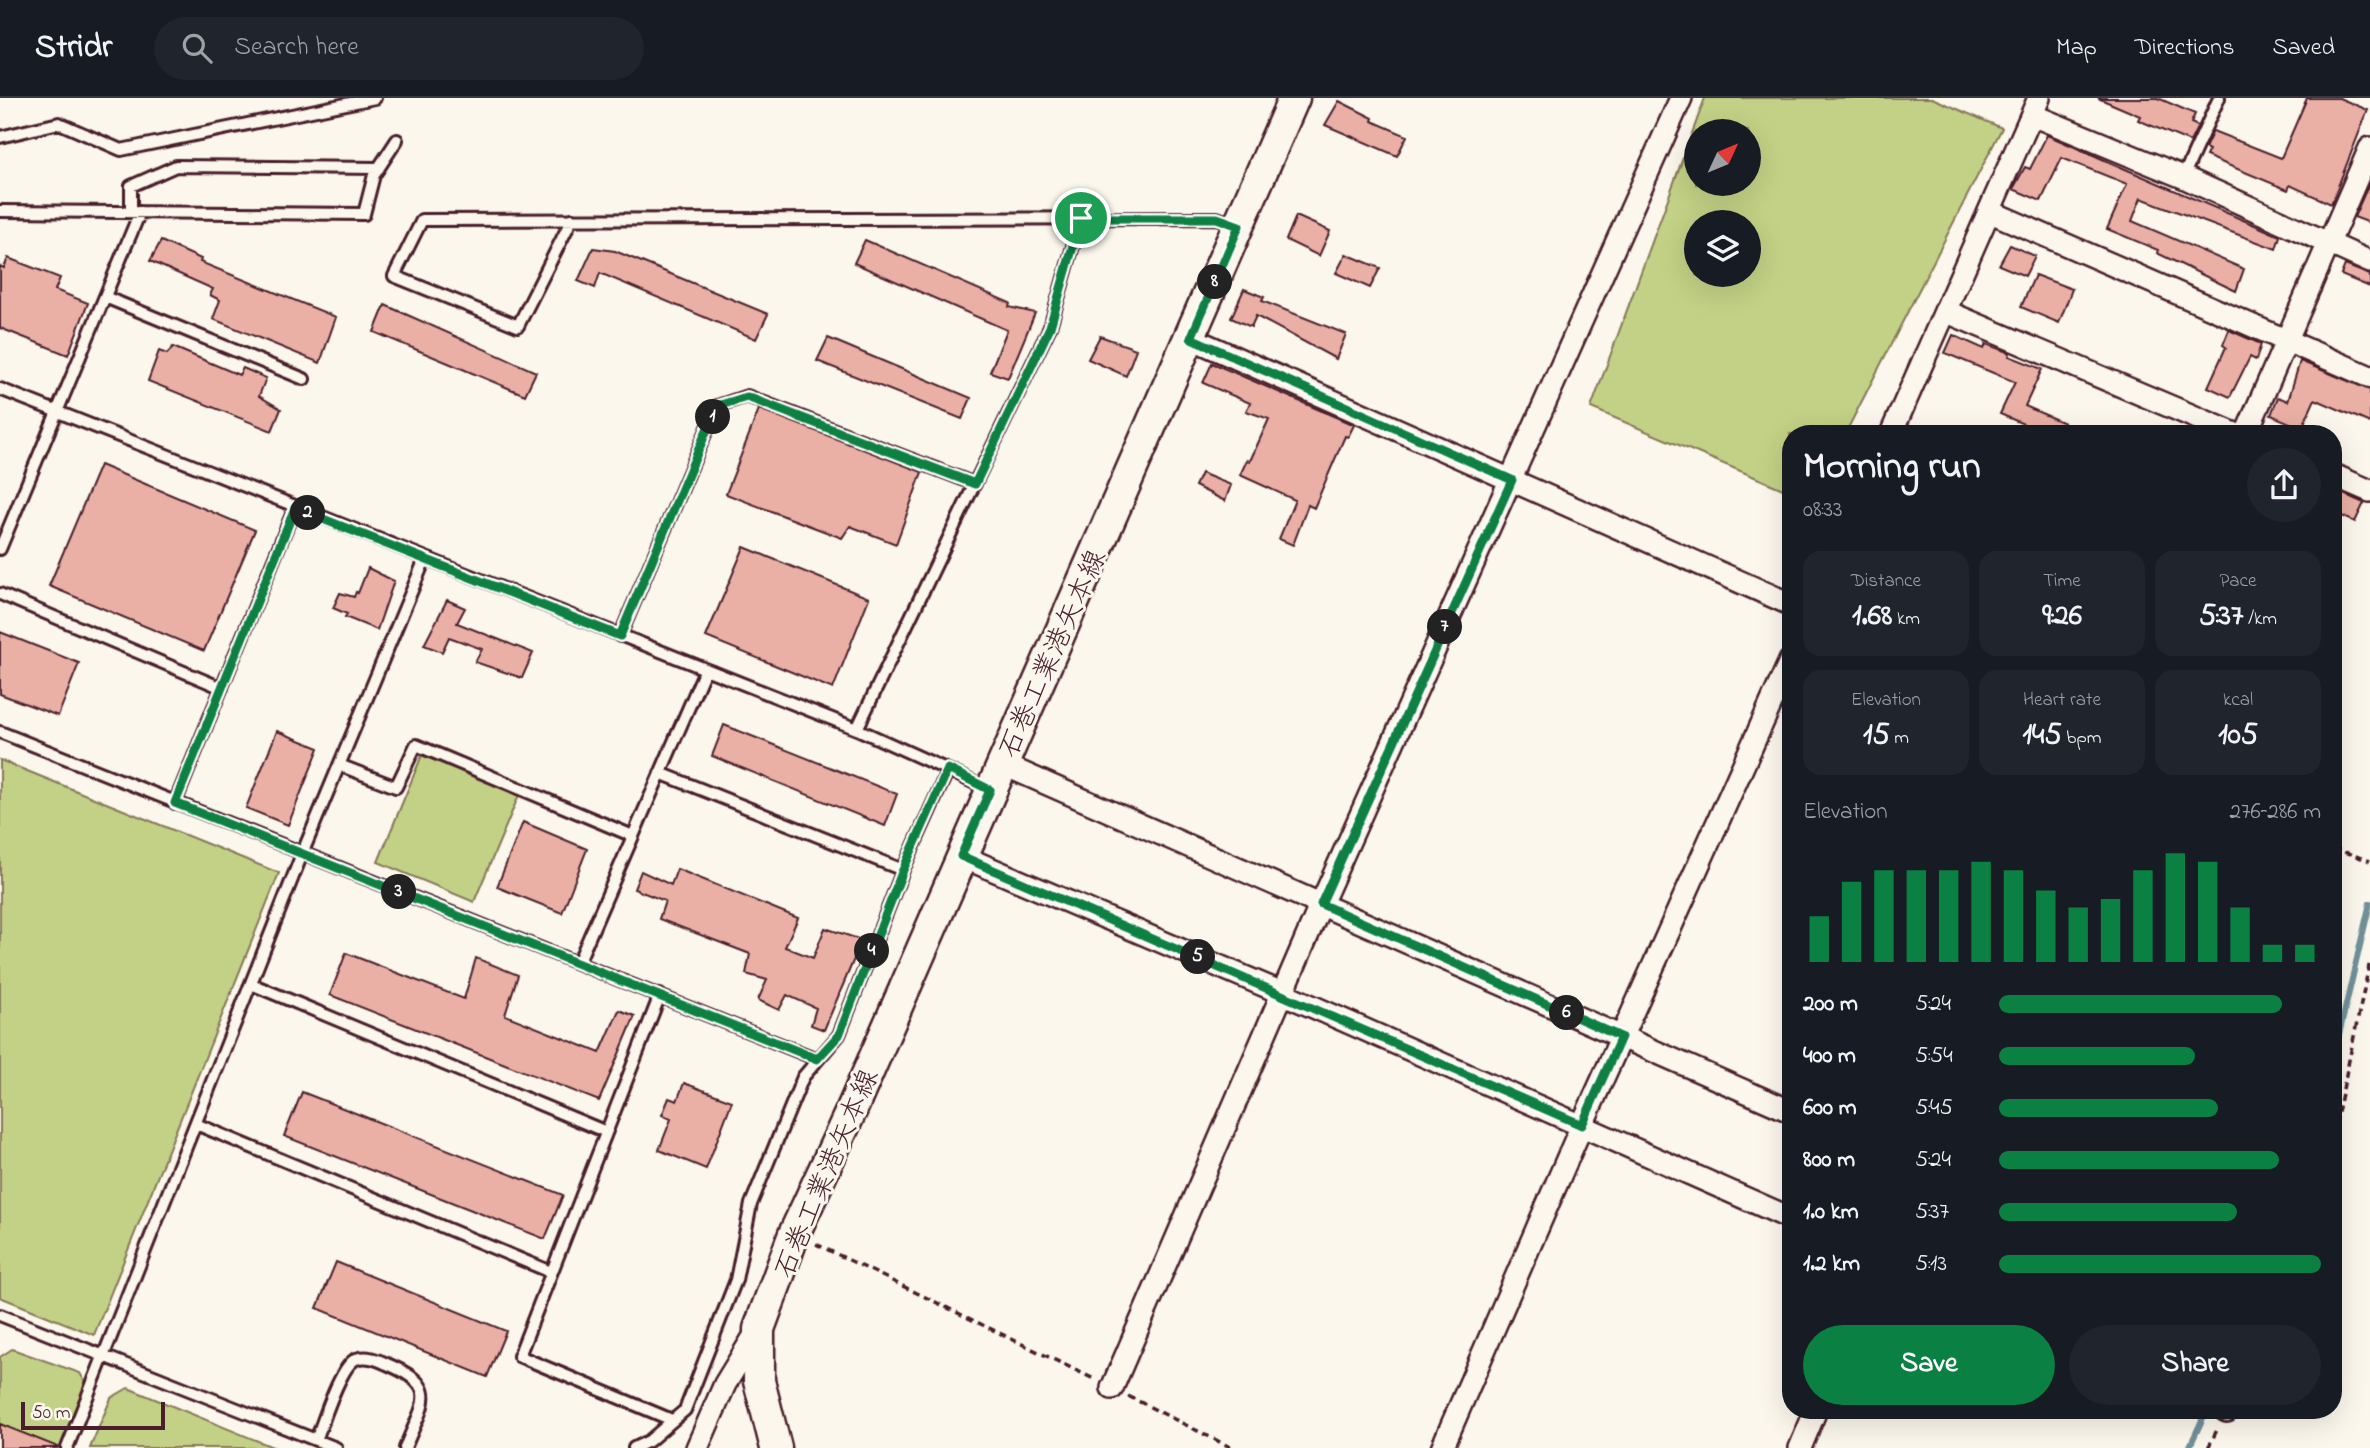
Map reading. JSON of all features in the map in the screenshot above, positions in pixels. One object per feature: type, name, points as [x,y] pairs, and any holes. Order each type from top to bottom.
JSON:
[{"type":"main road","name":"石巻工業港矢本線","points":[[776,1448],[759,1381],[759,1329],[794,1234],[852,1109],[1294,98]]},
{"type":"street","points":[[1112,1388],[1321,904],[1681,98]]},
{"type":"street","points":[[1895,425],[2036,106],[2183,177],[2370,262]]},
{"type":"street","points":[[2250,425],[2370,148]]},
{"type":"street","points":[[1991,212],[2370,377]]},
{"type":"street","points":[[1945,311],[2214,425]]},
{"type":"street","points":[[1191,338],[1782,600]]},
{"type":"street","points":[[2342,479],[2370,491]]},
{"type":"street","points":[[1442,1448],[1582,1125],[1782,679]]},
{"type":"street","points":[[996,777],[1321,904],[1782,1107]]},
{"type":"street","points":[[961,856],[1282,993],[1782,1214]]},
{"type":"street","points":[[697,1448],[725,1384],[759,1329]]},
{"type":"street","points":[[1800,1448],[1812,1419]]},
{"type":"lane","points":[[0,136],[59,123],[121,150],[375,98]]},
{"type":"lane","points":[[2183,177],[2219,98]]},
{"type":"lane","points":[[0,211],[363,214],[379,168],[397,140]]},
{"type":"lane","points":[[0,549],[105,297],[135,212],[131,186],[176,166],[379,168]]},
{"type":"lane","points":[[857,729],[1050,327],[1081,218]]},
{"type":"lane","points":[[572,219],[518,326],[394,276],[422,220],[572,219],[1217,218],[1239,226]]},
{"type":"lane","points":[[105,297],[304,379]]},
{"type":"lane","points":[[0,389],[857,729],[948,769],[996,777]]},
{"type":"lane","points":[[620,636],[717,406],[747,397],[975,484]]},
{"type":"lane","points":[[175,803],[295,508]]},
{"type":"lane","points":[[67,1448],[302,854],[425,559]]},
{"type":"lane","points":[[0,594],[222,688]]},
{"type":"lane","points":[[578,963],[705,670]]},
{"type":"lane","points":[[0,732],[817,1059]]},
{"type":"lane","points":[[339,765],[396,787],[416,745],[633,836]]},
{"type":"lane","points":[[634,1448],[649,1441],[685,1410],[736,1280],[751,1204],[803,1077],[839,1035],[903,870],[948,769]]},
{"type":"lane","points":[[660,773],[903,870]]},
{"type":"lane","points":[[251,984],[604,1131]]},
{"type":"lane","points":[[660,995],[604,1131],[519,1356],[671,1420]]},
{"type":"lane","points":[[196,1124],[551,1272]]},
{"type":"lane","points":[[0,1315],[336,1448]]},
{"type":"lane","points":[[316,1440],[344,1370],[356,1359],[371,1358],[415,1376],[421,1386],[424,1400],[404,1448]]},
{"type":"path","points":[[2342,851],[2370,862]]},
{"type":"path","points":[[2342,1093],[2370,961]]},
{"type":"path","points":[[794,1234],[1232,1448]]},
{"type":"green space","points":[[1705,98],[1932,98],[2002,128],[1850,425],[1782,425],[1782,489],[1591,408],[1684,155],[1684,196],[1761,196],[1761,119],[1697,119]]},
{"type":"green space","points":[[422,755],[519,795],[474,902],[378,862]]},
{"type":"green space","points":[[0,760],[279,873],[94,1335],[0,1297]]},
{"type":"green space","points":[[12,1349],[80,1373],[89,1389],[64,1448],[0,1448],[0,1357]]},
{"type":"green space","points":[[128,1388],[275,1448],[90,1448],[111,1398]]},
{"type":"building","points":[[2098,98],[2158,98],[2195,114],[2191,123],[2198,126],[2190,142],[2138,120],[2140,116]]},
{"type":"building","points":[[2307,98],[2339,98],[2368,110],[2331,204],[2290,185],[2288,190],[2206,156],[2209,150],[2205,148],[2213,131],[2281,158]]},
{"type":"building","points":[[1339,101],[1373,118],[1372,121],[1407,136],[1397,156],[1325,125]]},
{"type":"building","points":[[2047,135],[2280,236],[2276,249],[2141,198],[2132,221],[2244,269],[2236,291],[2157,253],[2158,250],[2107,229],[2127,184],[2062,158],[2041,201],[2013,189],[2025,167],[2030,169]]},
{"type":"building","points":[[2370,181],[2370,223],[2354,217]]},
{"type":"building","points":[[1296,216],[1330,231],[1319,256],[1286,240]]},
{"type":"building","points":[[865,240],[1010,303],[1009,307],[1035,313],[1008,378],[990,372],[1007,330],[854,263]]},
{"type":"building","points":[[161,241],[201,259],[200,262],[336,317],[320,363],[213,319],[220,300],[210,295],[213,289],[150,261]]},
{"type":"building","points":[[2010,245],[2035,256],[2025,276],[1999,265]]},
{"type":"building","points":[[593,248],[615,251],[768,314],[756,339],[600,273],[595,288],[578,281]]},
{"type":"building","points":[[1346,254],[1380,268],[1370,288],[1336,273]]},
{"type":"building","points":[[8,258],[60,278],[55,290],[88,303],[68,355],[0,328],[0,266],[4,268]]},
{"type":"building","points":[[2345,265],[2370,275],[2370,287],[2341,275]]},
{"type":"building","points":[[2035,275],[2072,289],[2059,323],[2021,307]]},
{"type":"building","points":[[1244,289],[1264,297],[1262,301],[1346,334],[1336,359],[1256,316],[1251,327],[1231,318]]},
{"type":"building","points":[[385,305],[536,372],[525,395],[374,332]]},
{"type":"building","points":[[2229,330],[2261,344],[2256,360],[2250,357],[2230,397],[2208,387],[2226,347],[2223,345]]},
{"type":"building","points":[[1953,335],[1984,349],[1986,344],[2010,353],[2009,356],[2042,369],[2025,406],[2064,423],[2063,425],[2026,425],[2000,414],[2015,382],[1945,353]]},
{"type":"building","points":[[1100,336],[1136,349],[1126,376],[1088,359]]},
{"type":"building","points":[[828,338],[971,398],[962,419],[817,361]]},
{"type":"building","points":[[173,347],[239,375],[243,368],[266,378],[259,396],[281,409],[272,431],[148,381],[159,351],[167,354]]},
{"type":"building","points":[[2300,361],[2370,390],[2370,423],[2315,399],[2303,425],[2295,425],[2271,415],[2278,397],[2288,401]]},
{"type":"building","points":[[1212,363],[1354,425],[1348,437],[1345,436],[1314,508],[1308,505],[1293,545],[1279,539],[1295,500],[1240,475],[1247,460],[1250,461],[1269,419],[1246,411],[1250,403],[1203,383]]},
{"type":"building","points":[[759,409],[922,472],[896,544],[850,526],[842,538],[726,494]]},
{"type":"building","points":[[100,465],[255,530],[204,651],[49,586]]},
{"type":"building","points":[[1201,473],[1231,485],[1225,501],[1195,486]]},
{"type":"building","points":[[2342,493],[2364,503],[2355,522],[2342,516]]},
{"type":"building","points":[[744,547],[869,598],[833,689],[706,637]]},
{"type":"building","points":[[368,568],[394,581],[377,630],[345,617],[347,614],[333,608],[340,593],[354,597],[356,592],[358,593]]},
{"type":"building","points":[[447,600],[465,608],[457,623],[533,653],[522,678],[475,662],[482,649],[449,637],[442,652],[424,645]]},
{"type":"building","points":[[0,632],[79,663],[58,716],[0,694]]},
{"type":"building","points":[[724,725],[897,794],[885,826],[712,756]]},
{"type":"building","points":[[277,731],[319,748],[288,825],[246,808]]},
{"type":"building","points":[[523,822],[587,849],[562,913],[497,887]]},
{"type":"building","points":[[677,869],[798,918],[785,947],[813,958],[825,928],[862,940],[824,1030],[811,1025],[816,1008],[787,995],[779,1010],[758,1000],[767,980],[746,974],[750,954],[659,919],[665,901],[634,889],[641,871],[671,885]]},
{"type":"building","points":[[346,953],[464,999],[476,958],[518,975],[505,1015],[600,1053],[619,1010],[635,1016],[599,1101],[330,995]]},
{"type":"building","points":[[684,1083],[732,1101],[706,1169],[659,1150],[671,1119],[662,1115],[669,1098],[677,1101]]},
{"type":"building","points":[[302,1092],[563,1195],[545,1239],[284,1136]]},
{"type":"building","points":[[336,1262],[506,1331],[487,1377],[317,1308]]},
{"type":"building","points":[[0,1424],[58,1447],[0,1448]]},
{"type":"waterway","points":[[2342,1022],[2370,903]]},
{"type":"waterway","points":[[2189,1448],[2203,1419]]},
{"type":"route","points":[[1081,218],[1217,218],[1239,226],[1191,338],[1512,480],[1321,904],[1621,1037],[1582,1125],[961,856],[990,790],[948,769],[903,870],[839,1035],[817,1059],[175,803],[295,508],[620,636],[717,406],[747,397],[975,484],[1050,327],[1081,218]]}]
